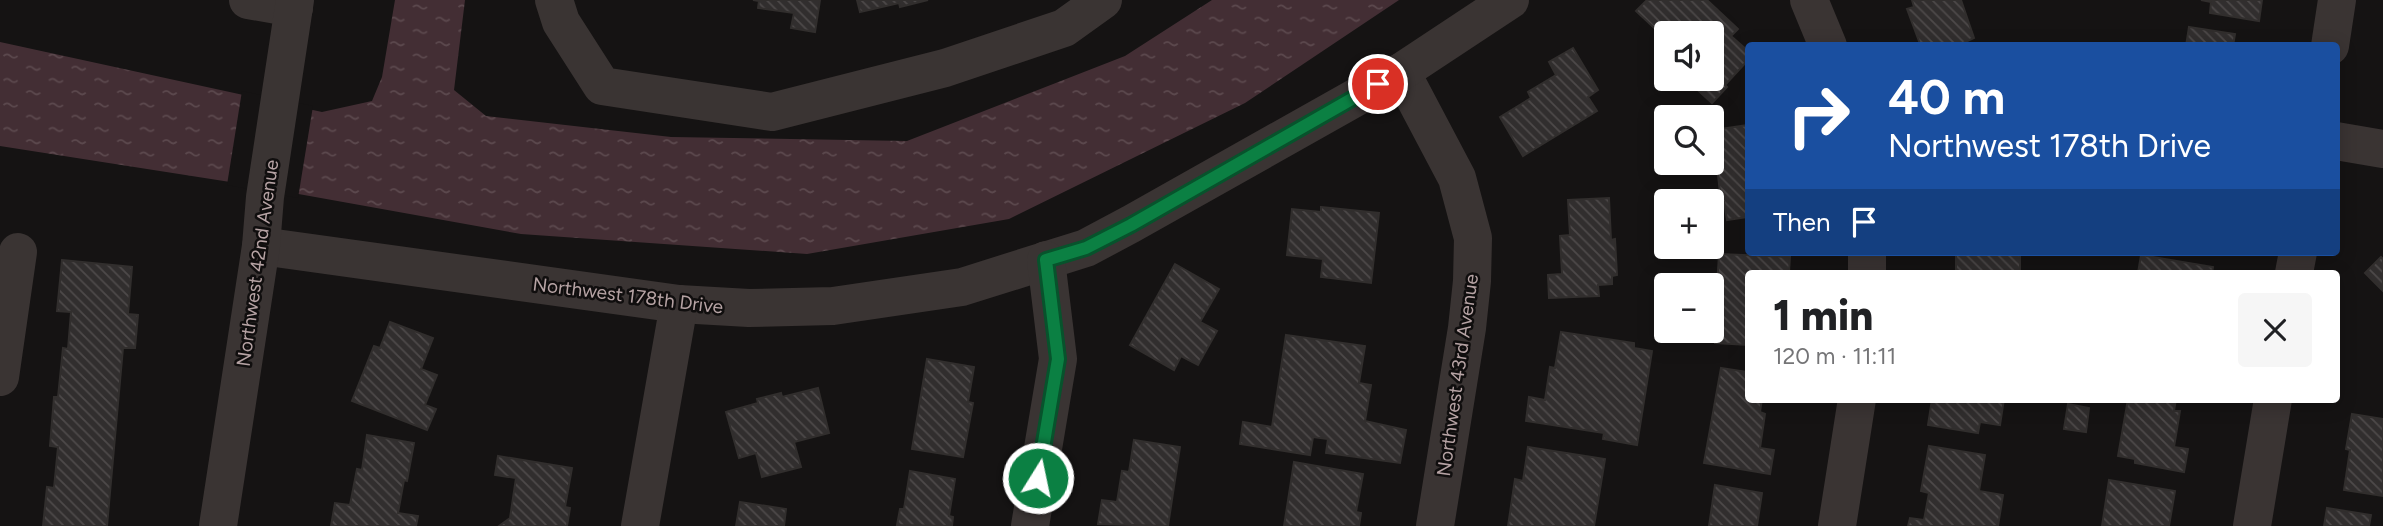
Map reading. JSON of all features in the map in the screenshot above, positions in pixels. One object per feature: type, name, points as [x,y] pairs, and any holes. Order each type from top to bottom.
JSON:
[{"type":"street","points":[[248,0],[295,4]]},
{"type":"street","points":[[554,0],[561,22],[602,86],[772,112],[945,68],[1051,33],[1064,28],[1103,0]]},
{"type":"street","name":"Northwest 178th Drive","points":[[261,246],[679,304],[749,308],[834,306],[962,287],[1086,248],[1131,225],[1401,72],[1510,0]]},
{"type":"street","points":[[1809,0],[1826,42]]},
{"type":"street","points":[[2331,42],[2337,0]]},
{"type":"street","name":"Northwest 42nd Avenue","points":[[218,526],[295,4]]},
{"type":"street","name":"Northwest 43rd Avenue","points":[[1401,72],[1457,177],[1473,238],[1467,328],[1435,526]]},
{"type":"street","points":[[2340,142],[2383,149]]},
{"type":"street","points":[[0,377],[18,252]]},
{"type":"street","points":[[1030,526],[1058,359],[1046,260]]},
{"type":"street","points":[[639,526],[679,304]]},
{"type":"street","points":[[1837,526],[1856,403]]},
{"type":"street","points":[[2252,526],[2272,403]]},
{"type":"water","points":[[395,0],[465,0],[454,90],[486,116],[671,137],[907,141],[1125,56],[1212,0],[1399,0],[1245,103],[1009,219],[807,254],[521,234],[243,184],[0,146],[0,42],[322,112],[372,101],[382,77]]},
{"type":"pier","points":[[242,91],[313,106],[298,198],[227,185]]},
{"type":"building","points":[[753,0],[820,0],[815,32],[791,28],[794,13],[758,8],[759,1]]},
{"type":"building","points":[[857,0],[928,0],[860,12]]},
{"type":"building","points":[[1647,0],[1707,0],[1738,29],[1731,36],[1745,48],[1745,63],[1725,85],[1727,87],[1724,90],[1724,21],[1654,21],[1654,28],[1636,11]]},
{"type":"building","points":[[1912,0],[1961,0],[1974,38],[1966,42],[1919,42],[1907,9],[1914,7]]},
{"type":"building","points":[[2201,0],[2262,0],[2259,21],[2210,13],[2211,2]]},
{"type":"building","points":[[2189,27],[2235,34],[2234,42],[2187,42]]},
{"type":"building","points":[[1573,48],[1598,90],[1588,97],[1597,111],[1523,156],[1500,117],[1531,98],[1528,92],[1556,75],[1549,62]]},
{"type":"building","points":[[1699,91],[1723,91],[1712,103]]},
{"type":"building","points":[[1745,125],[1745,217],[1727,220],[1724,189],[1720,189],[1718,175],[1724,175],[1724,128]]},
{"type":"building","points":[[1609,198],[1611,240],[1615,239],[1617,275],[1612,276],[1612,284],[1598,285],[1599,296],[1549,298],[1548,275],[1562,274],[1560,236],[1570,235],[1568,200]]},
{"type":"building","points":[[1321,207],[1379,213],[1371,283],[1321,277],[1323,259],[1287,255],[1292,209],[1321,212]]},
{"type":"building","points":[[1724,254],[1790,257],[1789,270],[1745,270],[1745,345],[1715,343],[1724,343],[1724,273],[1718,273],[1719,259],[1724,259]]},
{"type":"building","points":[[1956,256],[2020,256],[2020,270],[1956,270]]},
{"type":"building","points":[[2141,256],[2213,267],[2212,270],[2138,270]]},
{"type":"building","points":[[2381,257],[2383,259],[2383,291],[2365,273]]},
{"type":"building","points":[[62,260],[132,267],[128,314],[138,315],[135,348],[123,348],[107,526],[43,526],[47,487],[54,488],[58,447],[50,446],[54,397],[58,397],[63,348],[68,349],[71,312],[57,311]]},
{"type":"building","points":[[1175,264],[1219,289],[1200,322],[1217,331],[1198,365],[1181,356],[1174,370],[1130,345]]},
{"type":"building","points":[[390,322],[433,338],[421,369],[437,375],[425,405],[436,409],[427,430],[352,401],[374,346],[380,348]]},
{"type":"building","points":[[1561,332],[1634,343],[1634,348],[1652,351],[1637,445],[1603,439],[1604,433],[1526,421],[1529,397],[1545,400],[1550,367],[1555,368]]},
{"type":"building","points":[[1286,335],[1365,346],[1359,383],[1371,385],[1365,421],[1406,430],[1400,463],[1326,453],[1328,439],[1313,437],[1310,455],[1240,444],[1243,422],[1272,427]]},
{"type":"building","points":[[927,359],[974,367],[968,402],[973,403],[963,457],[912,449]]},
{"type":"building","points":[[1721,368],[1745,372],[1745,403],[1761,403],[1760,412],[1765,414],[1760,448],[1774,450],[1770,474],[1704,463]]},
{"type":"building","points":[[818,388],[829,433],[794,442],[801,467],[762,477],[756,453],[739,458],[726,412],[758,403],[757,399],[781,393],[782,397]]},
{"type":"building","points":[[1931,403],[2003,403],[2000,425],[1980,422],[1978,433],[1928,425]]},
{"type":"building","points":[[2127,403],[2175,403],[2174,411],[2180,411],[2174,447],[2188,449],[2184,472],[2135,463],[2135,459],[2118,456]]},
{"type":"building","points":[[2068,404],[2089,408],[2086,432],[2064,429]]},
{"type":"building","points":[[2352,414],[2383,419],[2383,496],[2344,490],[2350,450],[2346,449]]},
{"type":"building","points":[[367,435],[414,443],[398,513],[418,516],[416,526],[331,526],[335,503],[350,505],[357,469],[362,470]]},
{"type":"building","points":[[1134,440],[1180,447],[1168,526],[1098,524],[1102,500],[1117,502],[1122,471],[1129,472]]},
{"type":"building","points":[[1929,446],[1985,455],[1979,491],[2003,495],[1998,526],[1908,526],[1910,518],[1924,520],[1929,493],[1921,491]]},
{"type":"building","points":[[1528,447],[1605,459],[1594,526],[1508,526],[1515,479],[1523,481]]},
{"type":"building","points":[[498,456],[572,468],[565,507],[570,508],[567,526],[499,526],[510,518],[516,478],[495,475]]},
{"type":"building","points":[[1294,462],[1363,474],[1356,512],[1361,513],[1359,526],[1284,526]]},
{"type":"building","points":[[910,471],[955,479],[949,516],[953,517],[952,526],[897,525],[900,509],[904,509]]},
{"type":"building","points":[[2109,480],[2175,491],[2169,526],[2102,526]]},
{"type":"building","points":[[1715,485],[1762,493],[1757,526],[1709,526]]},
{"type":"building","points":[[740,502],[786,509],[784,526],[736,526]]},
{"type":"building","points":[[2327,508],[2371,515],[2369,526],[2324,526]]},
{"type":"route","points":[[1038,478],[1058,359],[1046,260],[1086,248],[1131,225],[1378,84]]}]
